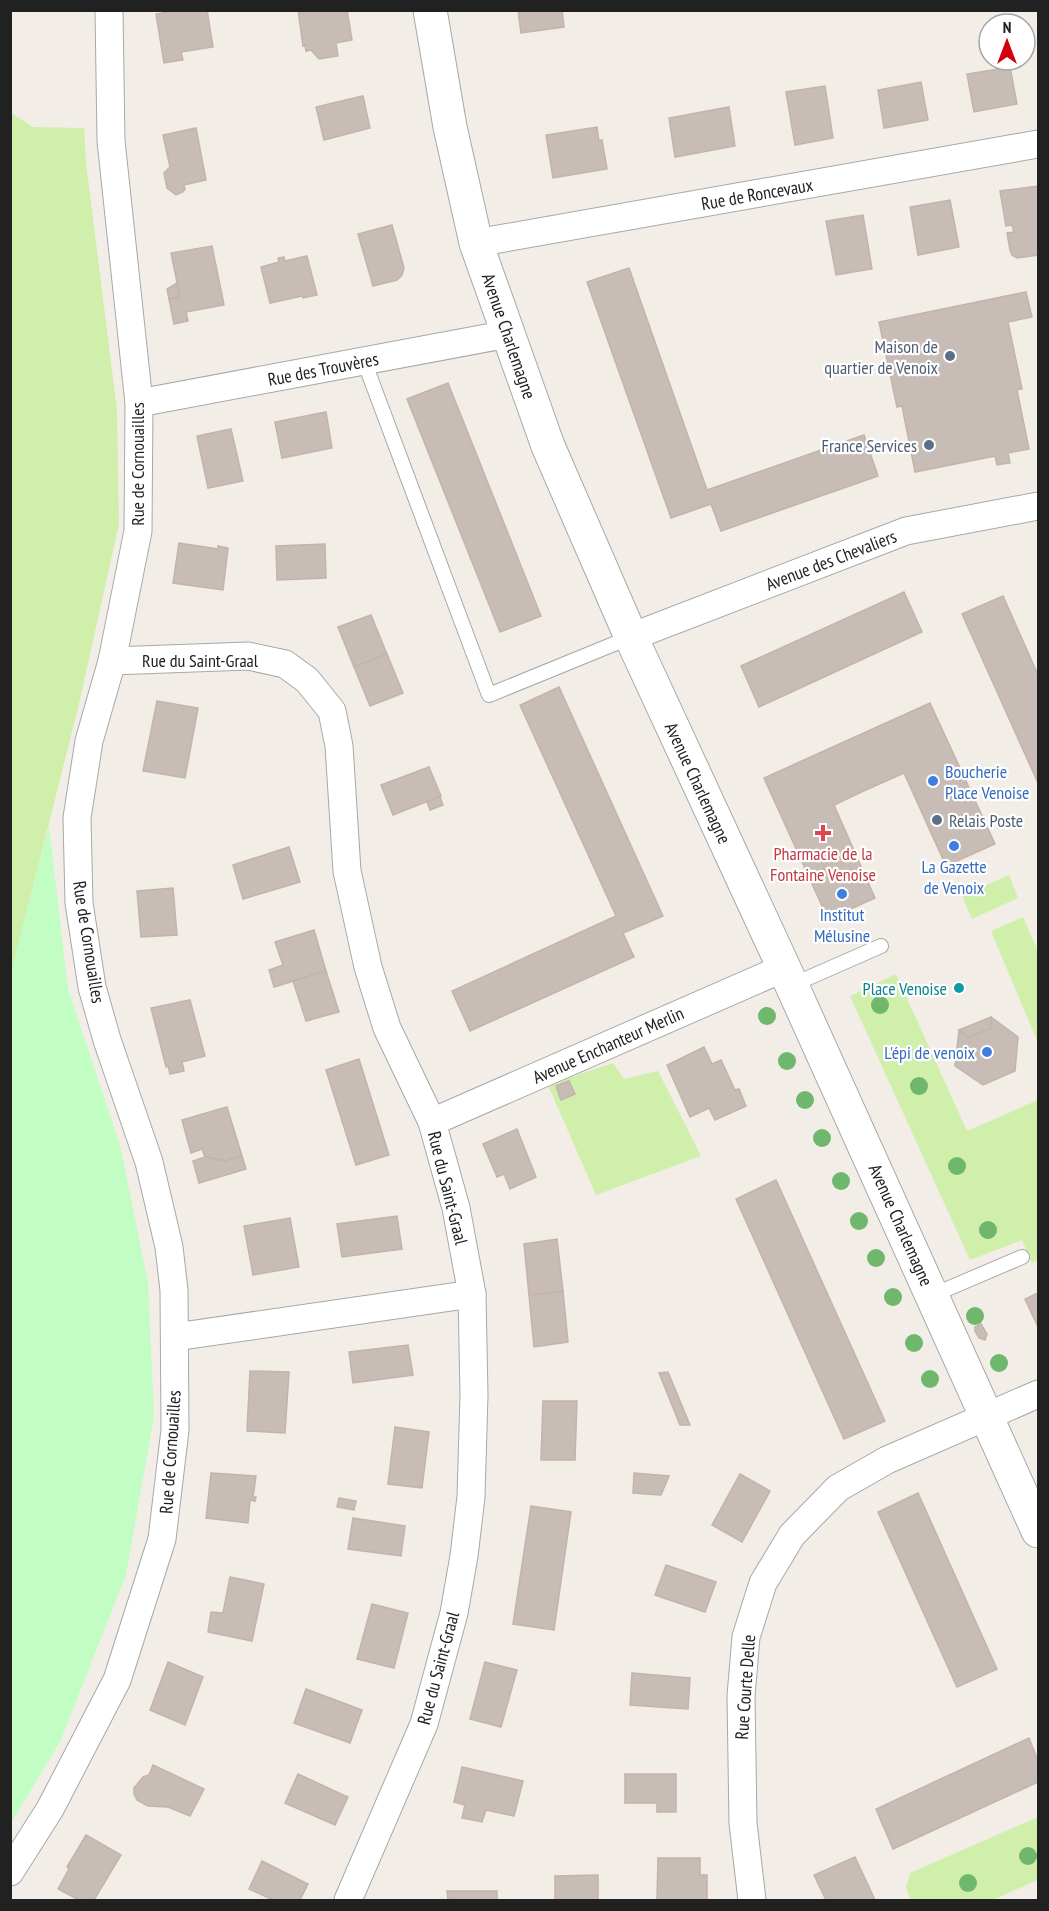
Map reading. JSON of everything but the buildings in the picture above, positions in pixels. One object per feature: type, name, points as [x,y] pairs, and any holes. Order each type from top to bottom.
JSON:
[{"type":"street","name":"Rue de Cornouailles","points":[[10,1872],[50,1809],[117,1680],[162,1539],[175,1430],[174,1290],[169,1247],[149,1162],[107,1040],[92,987],[79,903],[77,818],[89,741],[112,661],[138,531],[139,403],[111,141],[109,10]]},
{"type":"street","name":"Avenue Charlemagne","points":[[430,10],[450,127],[476,243],[548,446],[631,637],[933,1294],[1038,1531]]},
{"type":"street","name":"Rue de Roncevaux","points":[[476,243],[1038,144]]},
{"type":"street","name":"Rue des Trouvères","points":[[139,403],[508,334]]},
{"type":"street","name":"Avenue des Chevaliers","points":[[631,637],[906,531],[1038,506]]},
{"type":"street","name":"Rue du Saint-Graal","points":[[112,661],[248,656],[285,664],[308,680],[332,711],[339,746],[347,871],[368,967],[387,1028],[432,1122],[456,1208],[472,1294],[474,1395],[471,1497],[464,1556],[454,1613],[424,1724],[348,1900]]},
{"type":"street","name":"Avenue Enchanteur Merlin","points":[[432,1122],[788,976]]},
{"type":"street","points":[[175,1336],[472,1294]]},
{"type":"street","name":"Rue Courte Delle","points":[[752,1900],[743,1823],[741,1696],[746,1637],[763,1583],[792,1535],[838,1488],[887,1460],[989,1418],[1038,1394]]},
{"type":"lane","points":[[364,361],[489,695],[631,637]]},
{"type":"lane","points":[[788,976],[880,946]]},
{"type":"lane","points":[[933,1294],[1022,1257]]},
{"type":"green space","points":[[11,113],[33,127],[84,128],[86,162],[117,410],[119,524],[78,708],[11,974]]},
{"type":"green space","points":[[49,826],[68,989],[120,1145],[148,1283],[154,1416],[126,1575],[60,1742],[11,1823],[10,974]]},
{"type":"green space","points":[[1009,875],[1018,898],[972,919],[962,896]]},
{"type":"green space","points":[[1023,917],[1038,951],[1038,1043],[991,931]]},
{"type":"green space","points":[[896,974],[967,1131],[1038,1100],[1038,1260],[1032,1263],[1022,1240],[970,1260],[850,996]]},
{"type":"green space","points":[[613,1063],[624,1079],[658,1071],[701,1156],[596,1195],[548,1085]]},
{"type":"green space","points":[[1038,1817],[1038,1880],[992,1900],[911,1900],[906,1888],[910,1873]]},
{"type":"place","name":"Maison de quartier de Venoix","points":[[950,356]]},
{"type":"place","name":"France Services","points":[[929,445]]},
{"type":"place","name":"Boucherie Place Venoise","points":[[933,781]]},
{"type":"place","name":"Relais Poste","points":[[937,820]]},
{"type":"place","name":"Pharmacie de la Fontaine Venoise","points":[[823,833]]},
{"type":"place","name":"La Gazette de Venoix","points":[[954,846]]},
{"type":"place","name":"Institut Mélusine","points":[[842,894]]},
{"type":"place","name":"Place Venoise","points":[[959,988]]},
{"type":"place","name":"L'épi de venoix","points":[[987,1052]]}]
